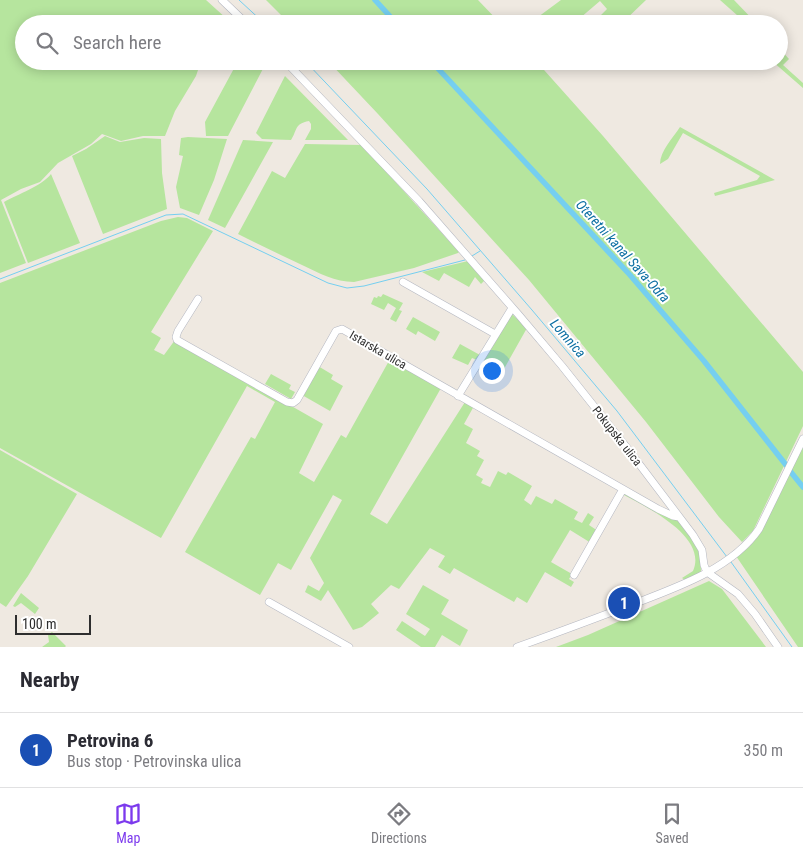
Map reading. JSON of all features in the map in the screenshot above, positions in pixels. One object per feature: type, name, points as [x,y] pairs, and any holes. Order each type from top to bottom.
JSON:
[{"type":"street","points":[[222,0],[238,15]]},
{"type":"street","name":"Pokupska ulica","points":[[294,70],[419,201],[568,374],[701,546],[706,572]]},
{"type":"street","points":[[403,282],[495,334]]},
{"type":"street","name":"Istarska ulica","points":[[198,299],[178,331],[177,340],[290,404],[297,400],[338,329],[345,331],[623,490],[668,514],[679,517]]},
{"type":"street","points":[[458,396],[512,308]]},
{"type":"street","points":[[517,647],[671,590],[722,563],[749,542],[759,530],[803,439]]},
{"type":"street","points":[[574,575],[623,490]]},
{"type":"street","points":[[706,572],[738,594],[755,614],[778,647]]},
{"type":"street","points":[[269,602],[349,647]]},
{"type":"green space","points":[[0,0],[206,0],[223,15],[15,15],[15,70],[198,70],[175,111],[165,136],[143,136],[121,141],[102,134],[91,144],[58,163],[40,182],[21,189],[1,200],[26,263],[0,273]]},
{"type":"green space","points":[[266,0],[478,0],[492,15],[281,15]]},
{"type":"green space","points":[[561,0],[646,0],[630,15],[601,15],[607,9],[600,1],[584,15],[541,15]]},
{"type":"green space","points":[[720,0],[734,0],[748,15],[737,15]]},
{"type":"green space","points":[[233,70],[262,70],[228,136],[206,136],[205,122]]},
{"type":"green space","points":[[336,70],[544,70],[603,136],[803,372],[803,426],[753,531],[742,542],[719,517],[646,422],[529,280]]},
{"type":"green space","points":[[782,70],[788,70],[803,83],[803,88]]},
{"type":"green space","points":[[285,76],[348,140],[305,140],[311,129],[309,121],[299,125],[291,140],[262,139],[256,133]]},
{"type":"green space","points":[[680,127],[775,180],[715,196],[714,193],[757,180],[760,176],[683,133],[668,159],[660,164],[664,149]]},
{"type":"green space","points":[[105,136],[120,142],[144,138],[161,139],[162,173],[167,209],[103,234],[72,156]]},
{"type":"green space","points":[[181,138],[227,139],[214,180],[199,215],[180,208],[176,187],[183,156],[179,155]]},
{"type":"green space","points":[[243,140],[273,142],[225,228],[208,220]]},
{"type":"green space","points":[[305,144],[362,145],[459,252],[414,268],[347,282],[321,274],[238,234],[272,171],[285,178]]},
{"type":"green space","points":[[51,174],[80,243],[28,263],[4,202],[36,186]]},
{"type":"green space","points":[[178,217],[187,218],[213,231],[151,332],[161,338],[154,350],[164,355],[175,340],[323,424],[299,473],[314,482],[341,435],[346,438],[390,359],[441,388],[370,514],[387,524],[465,402],[474,406],[464,424],[473,429],[466,443],[480,451],[477,456],[484,460],[476,475],[483,479],[481,483],[490,487],[498,471],[506,475],[508,472],[532,486],[524,500],[531,505],[536,496],[552,504],[555,499],[578,512],[574,519],[582,523],[588,513],[594,517],[589,525],[598,531],[591,543],[570,530],[551,562],[572,574],[569,579],[574,582],[571,587],[545,572],[527,603],[517,597],[514,602],[454,568],[450,574],[438,567],[445,556],[430,548],[399,589],[391,585],[371,604],[379,613],[362,627],[353,630],[328,590],[321,601],[305,592],[308,585],[319,591],[324,583],[310,558],[342,500],[333,495],[291,570],[278,563],[260,595],[185,552],[251,437],[255,439],[275,402],[247,386],[161,538],[0,448],[0,283],[161,221]]},
{"type":"green space","points":[[468,261],[485,280],[481,284],[475,277],[469,287],[444,273],[439,281],[422,272]]},
{"type":"green space","points":[[383,294],[403,303],[399,310],[402,311],[396,322],[390,319],[396,308],[388,303],[384,310],[371,304],[374,297],[381,297]]},
{"type":"green space","points":[[512,314],[527,328],[500,376],[490,370],[487,374],[476,368]]},
{"type":"green space","points":[[413,317],[440,332],[435,341],[418,331],[416,335],[406,329]]},
{"type":"green space","points":[[460,344],[480,355],[477,360],[472,358],[468,365],[452,358]]},
{"type":"green space","points":[[318,366],[333,375],[331,379],[343,386],[330,411],[302,395]]},
{"type":"green space","points":[[271,374],[291,385],[289,389],[295,392],[291,399],[265,384]]},
{"type":"green space","points":[[803,443],[803,647],[798,647],[736,556],[749,547],[760,534]]},
{"type":"green space","points":[[0,450],[77,494],[28,576],[6,607],[0,603]]},
{"type":"green space","points":[[626,492],[679,521],[700,550],[701,572],[685,580],[682,578],[693,571],[695,559],[692,547],[684,535],[673,525],[624,495]]},
{"type":"green space","points":[[709,581],[722,589],[766,647],[556,647],[588,635]]},
{"type":"green space","points":[[423,585],[449,600],[441,614],[468,630],[460,646],[442,635],[435,647],[421,647],[396,630],[402,621],[425,636],[430,629],[406,614]]},
{"type":"green space","points":[[21,593],[39,608],[35,614],[21,603],[15,607],[13,606]]},
{"type":"green space","points":[[52,632],[65,647],[42,647],[49,642],[48,635]]},
{"type":"waterway","name":"Lomnica","points":[[239,0],[255,15]]},
{"type":"waterway","name":"Oteretni kanal Sava-Odra","points":[[375,0],[389,15]]},
{"type":"waterway","name":"Lomnica","points":[[314,70],[427,189],[532,310],[617,411],[727,557]]},
{"type":"waterway","name":"Oteretni kanal Sava-Odra","points":[[439,70],[630,275],[704,361],[786,465]]},
{"type":"waterway","points":[[0,279],[166,215],[183,214],[328,283],[347,288],[364,286],[465,260]]},
{"type":"waterway","points":[[472,256],[480,251]]},
{"type":"waterway","name":"Oteretni kanal Sava-Odra","points":[[790,471],[803,487]]},
{"type":"waterway","name":"Lomnica","points":[[731,562],[792,647]]},
{"type":"place","name":"Petrovina 6","points":[[624,603]]}]
